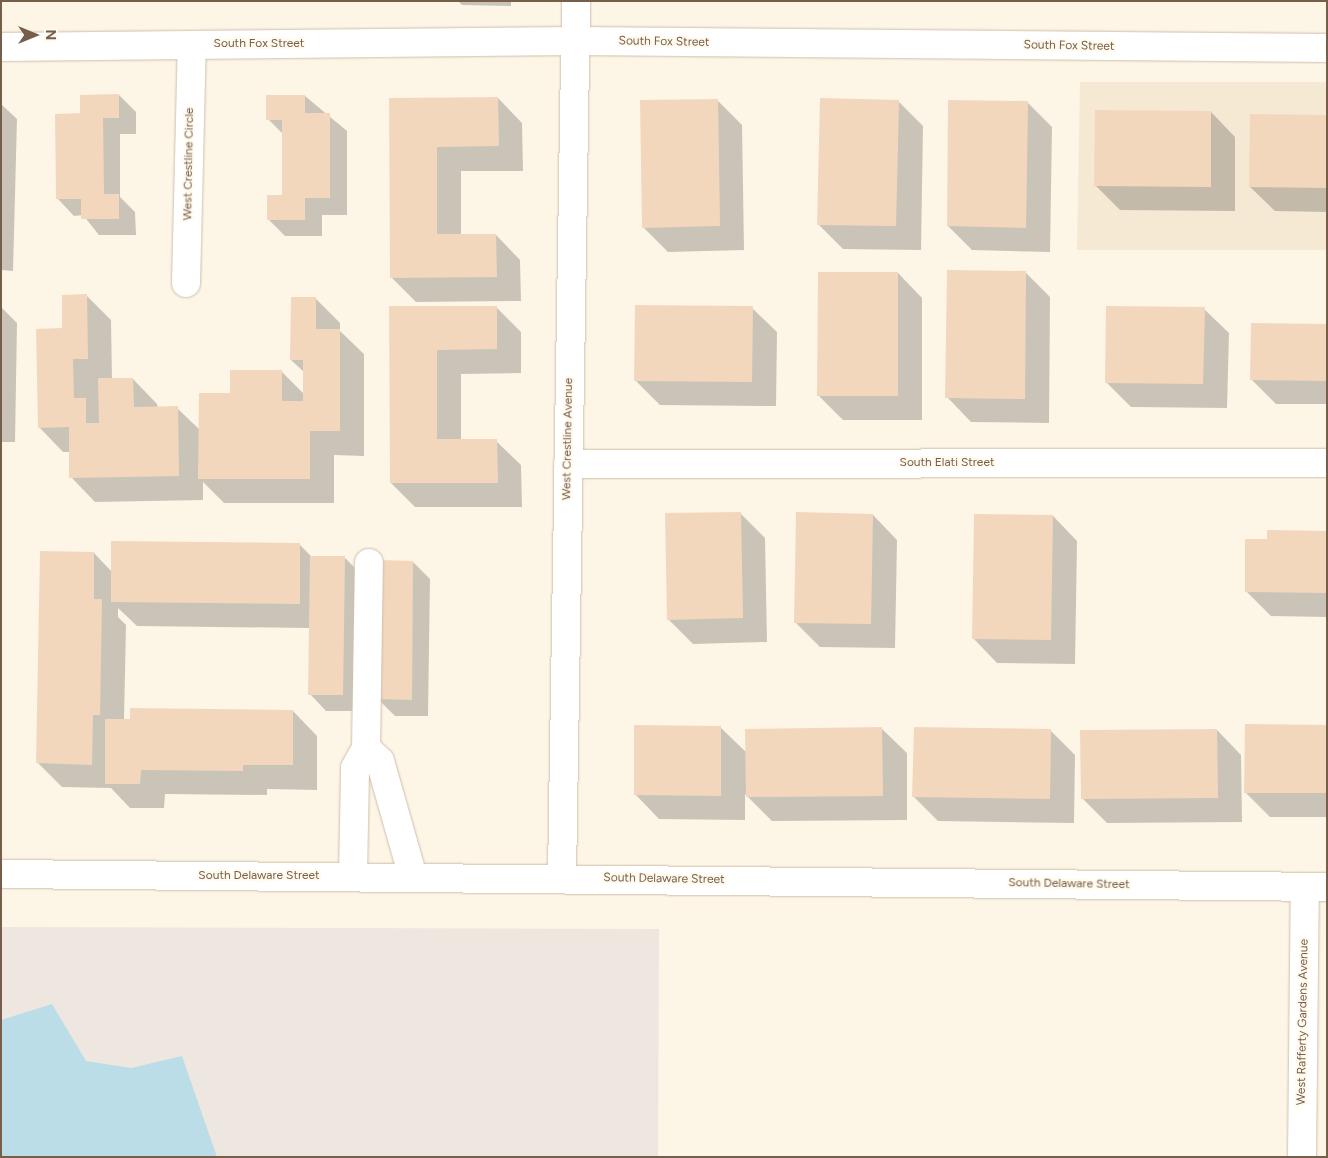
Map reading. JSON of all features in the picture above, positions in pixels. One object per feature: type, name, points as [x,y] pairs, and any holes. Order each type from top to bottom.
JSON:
[{"type":"street","name":"West Crestline Avenue","points":[[562,878],[577,41],[576,1]]},
{"type":"street","name":"South Fox Street","points":[[1,47],[577,41],[1327,48]]},
{"type":"street","name":"West Crestline Circle","points":[[186,283],[192,45]]},
{"type":"street","name":"South Elati Street","points":[[568,464],[1327,463]]},
{"type":"street","points":[[353,876],[355,768],[366,748],[369,563]]},
{"type":"street","points":[[366,748],[380,761],[413,877]]},
{"type":"street","name":"South Delaware Street","points":[[1,874],[562,878],[1316,887]]},
{"type":"street","name":"West Rafferty Gardens Avenue","points":[[1302,1157],[1316,887]]},
{"type":"shaded area","points":[[1080,82],[1327,82],[1327,250],[1077,250]]},
{"type":"shaded area","points":[[1,927],[659,929],[658,1157],[1,1157]]},
{"type":"water","points":[[52,1004],[86,1061],[131,1068],[182,1056],[217,1157],[1,1157],[1,1020]]},
{"type":"building","points":[[119,94],[119,118],[103,118],[104,194],[119,194],[119,219],[81,219],[81,199],[56,199],[55,114],[80,113],[80,95]]},
{"type":"building","points":[[266,95],[305,95],[305,113],[330,113],[330,198],[305,198],[305,220],[267,220],[267,195],[282,195],[282,120],[266,120]]},
{"type":"building","points":[[498,97],[499,146],[437,147],[437,234],[496,234],[497,277],[390,278],[389,98]]},
{"type":"building","points":[[820,98],[899,100],[896,226],[817,225]]},
{"type":"building","points":[[718,99],[720,226],[642,228],[640,100]]},
{"type":"building","points":[[948,100],[1028,101],[1026,228],[947,226]]},
{"type":"building","points":[[1095,110],[1211,111],[1211,187],[1094,186]]},
{"type":"building","points":[[1250,114],[1327,115],[1327,188],[1249,187]]},
{"type":"building","points":[[947,270],[1026,271],[1025,399],[945,398]]},
{"type":"building","points":[[818,272],[898,272],[898,396],[817,396]]},
{"type":"building","points":[[87,294],[88,359],[73,359],[74,398],[86,398],[86,423],[99,423],[98,378],[133,378],[134,407],[178,406],[179,476],[69,478],[69,427],[38,428],[36,329],[62,328],[62,295]]},
{"type":"building","points":[[291,297],[316,297],[316,329],[340,329],[340,431],[310,431],[310,479],[198,479],[199,393],[230,393],[230,370],[282,370],[282,401],[303,401],[303,360],[290,360]]},
{"type":"building","points":[[635,305],[753,306],[752,382],[634,381]]},
{"type":"building","points":[[389,306],[497,306],[497,349],[437,350],[437,439],[497,439],[498,483],[390,483]]},
{"type":"building","points":[[1106,306],[1205,307],[1203,384],[1105,383]]},
{"type":"building","points":[[1251,323],[1327,324],[1327,381],[1250,380]]},
{"type":"building","points":[[741,512],[743,618],[667,620],[665,513]]},
{"type":"building","points":[[796,512],[873,514],[871,624],[794,623]]},
{"type":"building","points":[[974,514],[1053,515],[1051,640],[972,639]]},
{"type":"building","points":[[1267,530],[1327,531],[1327,593],[1245,592],[1245,539],[1267,539]]},
{"type":"building","points":[[111,541],[300,543],[300,604],[111,602]]},
{"type":"building","points":[[40,551],[94,552],[94,599],[102,599],[100,715],[93,715],[92,765],[36,763]]},
{"type":"building","points":[[310,556],[345,556],[343,695],[308,695]]},
{"type":"building","points":[[379,560],[413,561],[412,700],[377,699]]},
{"type":"building","points":[[130,708],[293,710],[293,765],[243,765],[243,771],[141,770],[140,784],[105,784],[105,719],[130,719]]},
{"type":"building","points":[[1245,724],[1327,725],[1327,793],[1244,793]]},
{"type":"building","points":[[634,725],[721,726],[721,796],[634,795]]},
{"type":"building","points":[[882,727],[883,796],[746,797],[745,729]]},
{"type":"building","points":[[914,727],[1051,729],[1050,799],[912,797]]},
{"type":"building","points":[[1217,729],[1218,798],[1081,799],[1080,730]]}]
